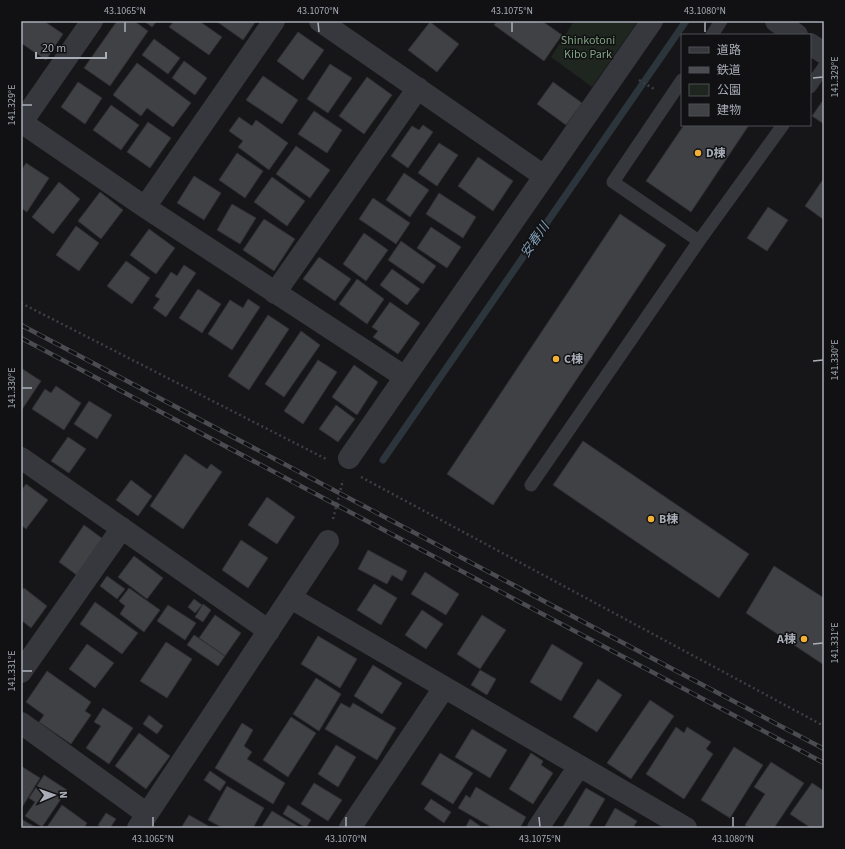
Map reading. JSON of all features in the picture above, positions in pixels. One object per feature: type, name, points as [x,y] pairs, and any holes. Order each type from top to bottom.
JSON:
[{"type":"street","points":[[92,21],[21,122],[145,207],[405,378]]},
{"type":"street","points":[[145,207],[274,21]]},
{"type":"street","points":[[320,21],[544,176]]},
{"type":"street","points":[[347,464],[652,21]]},
{"type":"street","points":[[776,21],[796,34]]},
{"type":"street","points":[[811,45],[824,53]]},
{"type":"street","points":[[275,293],[418,88]]},
{"type":"street","points":[[21,458],[269,631]]},
{"type":"street","points":[[21,672],[122,528]]},
{"type":"street","points":[[21,723],[142,821],[328,541]]},
{"type":"street","points":[[290,598],[686,828]]},
{"type":"street","points":[[350,828],[444,688]]},
{"type":"street","points":[[538,828],[578,766]]},
{"type":"lane","points":[[713,34],[721,21]]},
{"type":"lane","points":[[811,86],[824,67]]},
{"type":"lane","points":[[681,81],[613,182],[699,242]]},
{"type":"lane","points":[[531,485],[699,242],[782,126]]},
{"type":"path","points":[[637,78],[660,93]]},
{"type":"path","points":[[21,303],[347,464],[824,726]]},
{"type":"path","points":[[328,541],[347,464]]},
{"type":"green space","name":"Shinkotoni Kibo Park","points":[[574,21],[638,21],[592,87],[551,57]]},
{"type":"building","points":[[21,21],[44,21],[63,34],[46,60],[21,43]]},
{"type":"building","points":[[117,21],[134,21],[148,31],[110,86],[84,68]]},
{"type":"building","points":[[144,21],[157,21],[152,27]]},
{"type":"building","points":[[174,21],[199,21],[222,37],[209,55],[169,27]]},
{"type":"building","points":[[216,21],[256,21],[243,40]]},
{"type":"building","points":[[497,21],[542,21],[562,35],[544,61],[494,25]]},
{"type":"building","points":[[430,22],[459,44],[437,72],[408,50]]},
{"type":"building","points":[[298,32],[324,50],[303,80],[277,61]]},
{"type":"building","points":[[154,39],[180,58],[168,74],[142,55]]},
{"type":"building","points":[[184,61],[207,78],[195,95],[172,78]]},
{"type":"building","points":[[137,63],[191,103],[173,127],[147,108],[141,116],[113,95]]},
{"type":"building","points":[[330,64],[352,78],[328,113],[307,99]]},
{"type":"building","points":[[263,76],[298,100],[282,124],[246,100]]},
{"type":"building","points":[[367,77],[392,95],[364,134],[339,116]]},
{"type":"building","points":[[78,82],[102,98],[85,124],[61,107]]},
{"type":"building","points":[[553,82],[582,103],[566,125],[537,104]]},
{"type":"building","points":[[824,99],[824,124],[812,116]]},
{"type":"building","points":[[111,105],[139,125],[121,150],[93,130]]},
{"type":"building","points":[[314,111],[342,130],[327,153],[298,134]]},
{"type":"building","points":[[239,117],[252,126],[256,120],[288,143],[269,170],[238,147],[243,141],[229,131]]},
{"type":"building","points":[[148,122],[171,138],[150,168],[127,152]]},
{"type":"building","points":[[423,125],[433,132],[408,168],[391,156],[412,126],[419,130]]},
{"type":"building","name":"D棟","points":[[683,126],[748,126],[691,212],[646,181]]},
{"type":"building","points":[[439,143],[458,155],[437,186],[418,173]]},
{"type":"building","points":[[296,146],[330,170],[310,198],[276,174]]},
{"type":"building","points":[[237,153],[263,171],[245,198],[219,180]]},
{"type":"building","points":[[478,157],[513,181],[493,211],[458,186]]},
{"type":"building","points":[[26,163],[49,178],[27,212],[21,208],[21,171]]},
{"type":"building","points":[[404,173],[429,190],[410,217],[386,200]]},
{"type":"building","points":[[194,176],[221,193],[204,220],[177,203]]},
{"type":"building","points":[[272,177],[305,201],[287,226],[254,202]]},
{"type":"building","points":[[824,178],[824,220],[805,206]]},
{"type":"building","points":[[59,182],[80,199],[53,234],[32,217]]},
{"type":"building","points":[[100,192],[123,210],[101,239],[78,221]]},
{"type":"building","points":[[439,193],[476,217],[463,238],[426,214]]},
{"type":"building","points":[[373,198],[410,223],[396,244],[359,219]]},
{"type":"building","points":[[232,204],[256,218],[240,244],[217,230]]},
{"type":"building","points":[[768,207],[788,220],[767,251],[747,238]]},
{"type":"building","name":"C棟","points":[[620,214],[666,245],[493,505],[447,474]]},
{"type":"building","points":[[264,219],[295,239],[274,271],[243,250]]},
{"type":"building","points":[[76,226],[99,243],[79,271],[56,255]]},
{"type":"building","points":[[431,227],[461,247],[447,268],[417,248]]},
{"type":"building","points":[[149,229],[175,248],[156,274],[130,255]]},
{"type":"building","points":[[364,233],[388,250],[366,281],[343,264]]},
{"type":"building","points":[[401,241],[436,266],[423,284],[388,260]]},
{"type":"building","points":[[319,257],[351,279],[335,301],[303,279]]},
{"type":"building","points":[[126,261],[150,278],[132,304],[107,286]]},
{"type":"building","points":[[184,265],[196,273],[166,317],[153,308],[160,299],[155,296],[171,272],[177,276]]},
{"type":"building","points":[[392,269],[420,289],[407,305],[380,285]]},
{"type":"building","points":[[357,279],[384,299],[367,324],[339,304]]},
{"type":"building","points":[[198,289],[221,304],[202,333],[179,318]]},
{"type":"building","points":[[248,299],[260,307],[232,350],[208,334],[230,300],[243,308]]},
{"type":"building","points":[[390,302],[420,323],[398,354],[373,337],[378,331],[372,327]]},
{"type":"building","points":[[268,315],[289,329],[249,390],[228,376]]},
{"type":"building","points":[[301,331],[320,345],[284,397],[265,384]]},
{"type":"building","points":[[318,360],[337,372],[303,424],[284,411]]},
{"type":"building","points":[[354,365],[378,382],[357,415],[332,397]]},
{"type":"building","points":[[21,368],[41,381],[21,411]]},
{"type":"building","points":[[56,386],[81,403],[64,430],[32,409],[45,389],[51,393]]},
{"type":"building","points":[[89,401],[112,415],[97,439],[74,424]]},
{"type":"building","points":[[336,405],[355,419],[338,442],[319,429]]},
{"type":"building","points":[[68,437],[86,449],[69,473],[51,461]]},
{"type":"building","name":"B棟","points":[[583,441],[749,554],[719,598],[553,485]]},
{"type":"building","points":[[185,454],[207,469],[211,464],[222,472],[183,529],[150,506]]},
{"type":"building","points":[[131,480],[152,496],[138,516],[116,500]]},
{"type":"building","points":[[26,484],[48,500],[26,529],[21,525],[21,491]]},
{"type":"building","points":[[267,497],[295,517],[277,544],[248,525]]},
{"type":"building","points":[[84,525],[103,539],[78,576],[59,562]]},
{"type":"building","points":[[241,540],[268,558],[248,588],[222,570]]},
{"type":"building","points":[[368,550],[407,571],[402,581],[392,575],[387,584],[358,569]]},
{"type":"building","points":[[134,556],[163,578],[147,599],[118,577]]},
{"type":"building","name":"A棟","points":[[774,566],[824,598],[824,665],[746,613]]},
{"type":"building","points":[[425,572],[459,594],[446,615],[411,594]]},
{"type":"building","points":[[107,576],[125,589],[117,599],[100,586]]},
{"type":"building","points":[[374,584],[397,598],[381,625],[357,610]]},
{"type":"building","points":[[24,588],[47,606],[31,628],[21,620],[21,592]]},
{"type":"building","points":[[129,588],[160,610],[144,632],[120,614],[125,606],[119,601]]},
{"type":"building","points":[[194,599],[202,605],[195,613],[188,607]]},
{"type":"building","points":[[95,602],[138,633],[122,654],[80,624]]},
{"type":"building","points":[[203,604],[211,610],[203,622],[195,617]]},
{"type":"building","points":[[168,605],[196,623],[185,640],[157,621]]},
{"type":"building","points":[[422,610],[443,624],[426,649],[405,635]]},
{"type":"building","points":[[215,615],[241,633],[225,656],[199,638]]},
{"type":"building","points":[[482,615],[506,630],[480,669],[457,654]]},
{"type":"building","points":[[194,635],[225,656],[218,666],[187,645]]},
{"type":"building","points":[[318,636],[357,659],[340,688],[301,664]]},
{"type":"building","points":[[166,642],[192,659],[167,698],[140,681]]},
{"type":"building","points":[[87,644],[114,663],[95,688],[69,669]]},
{"type":"building","points":[[552,644],[583,663],[561,701],[530,682]]},
{"type":"building","points":[[373,665],[402,683],[382,714],[354,696]]},
{"type":"building","points":[[480,670],[496,679],[487,695],[471,685]]},
{"type":"building","points":[[47,671],[91,702],[85,711],[91,715],[71,744],[39,722],[44,715],[26,702]]},
{"type":"building","points":[[316,678],[341,694],[319,731],[293,714]]},
{"type":"building","points":[[598,679],[622,695],[597,732],[573,717]]},
{"type":"building","points":[[650,700],[674,716],[631,779],[607,763]]},
{"type":"building","points":[[341,703],[350,708],[353,703],[396,728],[377,760],[325,729]]},
{"type":"building","points":[[103,708],[133,728],[109,764],[86,748],[101,726],[94,722]]},
{"type":"building","points":[[149,715],[163,726],[157,734],[143,724]]},
{"type":"building","points":[[291,717],[316,733],[288,777],[263,760]]},
{"type":"building","points":[[242,723],[253,730],[244,746],[252,752],[247,759],[285,783],[273,804],[215,768]]},
{"type":"building","points":[[676,727],[684,733],[687,727],[711,742],[706,749],[713,754],[684,799],[646,774]]},
{"type":"building","points":[[472,729],[507,750],[490,778],[455,757]]},
{"type":"building","points":[[139,733],[170,756],[146,789],[115,766]]},
{"type":"building","points":[[336,745],[356,757],[338,787],[318,774]]},
{"type":"building","points":[[734,747],[763,765],[730,818],[701,800]]},
{"type":"building","points":[[440,753],[473,773],[453,804],[421,784]]},
{"type":"building","points":[[531,753],[543,761],[541,765],[553,773],[533,804],[509,789]]},
{"type":"building","points":[[771,762],[804,783],[774,828],[749,828],[745,825],[765,794],[754,787]]},
{"type":"building","points":[[21,766],[40,778],[21,809]]},
{"type":"building","points":[[210,771],[226,782],[220,791],[204,780]]},
{"type":"building","points":[[44,775],[67,790],[42,827],[25,816],[35,802],[29,798]]},
{"type":"building","points":[[314,783],[342,800],[328,821],[301,804]]},
{"type":"building","points":[[812,783],[824,791],[824,824],[821,828],[811,828],[790,814]]},
{"type":"building","points":[[227,786],[264,808],[253,828],[223,828],[208,820]]},
{"type":"building","points":[[476,787],[526,817],[520,828],[493,828],[458,808],[466,795],[470,798]]},
{"type":"building","points":[[586,788],[605,799],[588,828],[562,828]]},
{"type":"building","points":[[431,799],[451,812],[444,823],[424,809]]},
{"type":"building","points":[[62,805],[87,823],[84,828],[47,827]]},
{"type":"building","points":[[288,805],[311,820],[306,828],[283,814]]},
{"type":"building","points":[[615,808],[637,821],[633,828],[604,828]]},
{"type":"building","points":[[272,811],[299,827],[261,828]]},
{"type":"building","points":[[106,813],[116,819],[110,828],[102,828],[98,825]]},
{"type":"building","points":[[189,815],[212,828],[181,828]]},
{"type":"building","points":[[21,819],[37,828],[21,828]]},
{"type":"building","points":[[470,819],[483,828],[465,828]]},
{"type":"waterway","name":"安春川","points":[[383,460],[686,21]]},
{"type":"railway","points":[[21,325],[824,749]]},
{"type":"railway","points":[[21,338],[824,763]]},
{"type":"place","name":"D棟","points":[[698,153]]},
{"type":"place","name":"C棟","points":[[556,359]]},
{"type":"place","name":"B棟","points":[[651,519]]},
{"type":"place","name":"A棟","points":[[804,639]]}]
